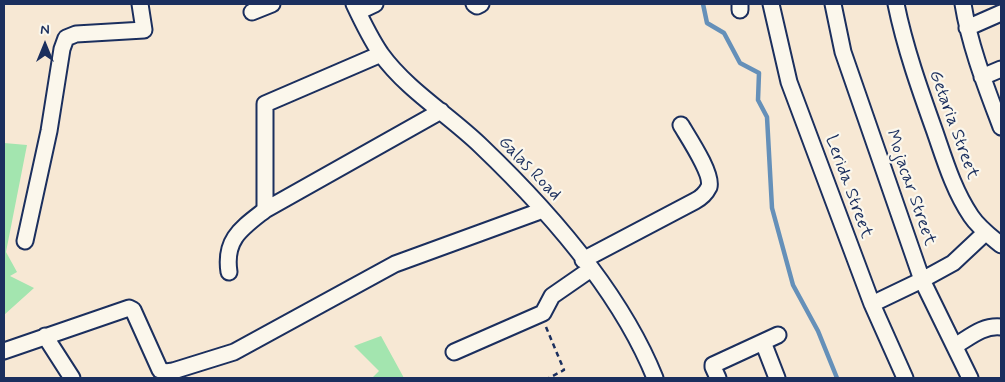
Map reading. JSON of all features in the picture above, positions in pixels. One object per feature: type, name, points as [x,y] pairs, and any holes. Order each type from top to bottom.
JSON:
[{"type":"street","points":[[25,241],[49,131],[62,48],[66,38],[76,34],[144,30],[140,4]]},
{"type":"street","points":[[252,12],[272,4]]},
{"type":"street","points":[[356,8],[374,4]]},
{"type":"street","points":[[474,4],[477,6],[481,4]]},
{"type":"street","name":"Lerida Street","points":[[771,4],[789,82],[872,304],[905,378]]},
{"type":"street","name":"Mojacar Street","points":[[833,4],[843,52],[922,280],[970,378]]},
{"type":"street","name":"Getaria Street","points":[[896,4],[914,72],[952,182],[972,218],[985,233],[1001,245]]},
{"type":"street","points":[[963,4],[967,28],[982,77],[1001,127]]},
{"type":"street","name":"Galas Road","points":[[356,8],[381,54],[392,68],[482,147],[543,210],[587,264],[628,322],[655,378]]},
{"type":"street","points":[[967,28],[1001,13]]},
{"type":"street","points":[[266,210],[264,104],[381,54]]},
{"type":"street","points":[[982,77],[1001,69]]},
{"type":"street","points":[[229,272],[227,260],[229,251],[240,229],[266,210],[441,111]]},
{"type":"street","points":[[454,352],[541,314],[545,311],[552,296],[587,264],[695,201],[706,192],[709,180],[706,171],[681,125]]},
{"type":"street","points":[[4,351],[129,308],[133,310],[160,370],[173,372],[234,352],[395,264],[543,210]]},
{"type":"street","points":[[872,304],[953,263],[985,233]]},
{"type":"street","points":[[955,346],[982,329],[994,326],[1001,327]]},
{"type":"street","points":[[718,378],[713,365],[778,335]]},
{"type":"street","points":[[44,336],[72,378]]},
{"type":"street","points":[[763,342],[777,378]]},
{"type":"path","points":[[541,314],[564,370],[549,378]]},
{"type":"green space","points":[[4,143],[27,145],[6,252],[17,272],[10,276],[34,288],[4,315]]},
{"type":"green space","points":[[381,336],[404,378],[372,378],[379,371],[354,346]]},
{"type":"waterway","points":[[703,4],[707,23],[724,33],[740,63],[759,73],[758,100],[767,117],[772,208],[793,285],[818,331],[837,378]]}]
